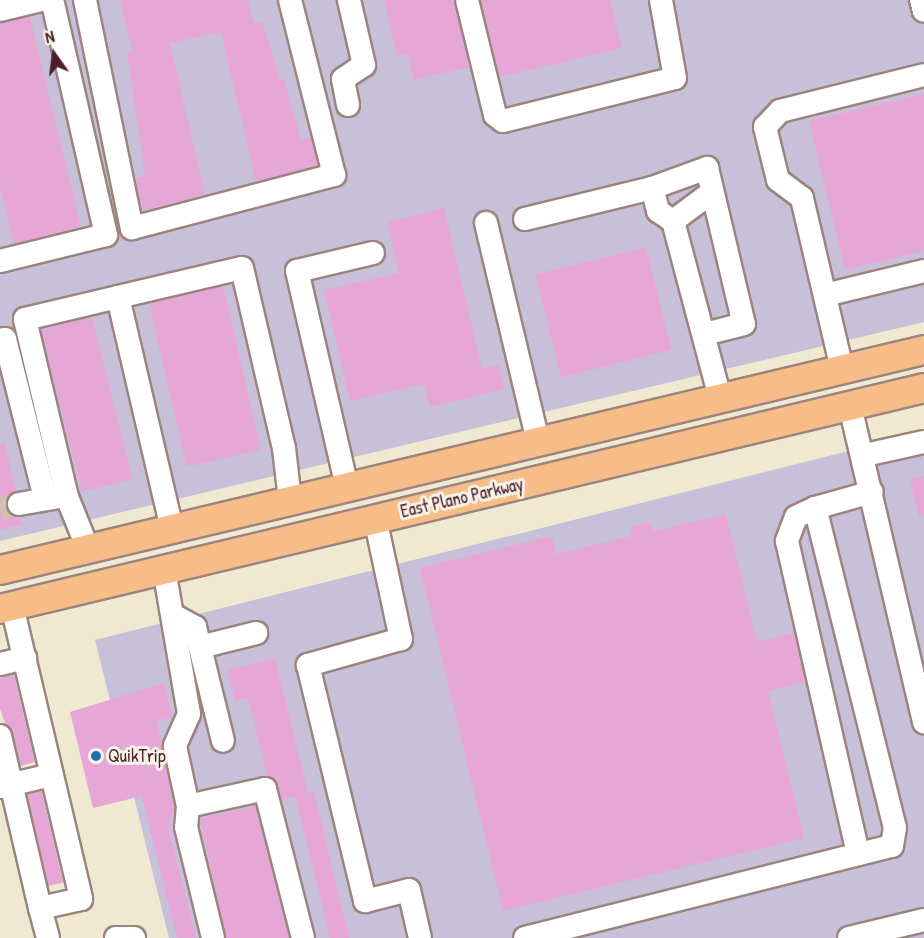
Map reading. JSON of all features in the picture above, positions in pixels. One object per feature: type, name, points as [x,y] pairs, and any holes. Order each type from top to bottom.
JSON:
[{"type":"main road","name":"East Plano Parkway","points":[[0,570],[924,350]]},
{"type":"main road","points":[[842,369],[850,406]]},
{"type":"main road","name":"East Plano Parkway","points":[[6,607],[924,388]]},
{"type":"main road","points":[[538,441],[546,478]]},
{"type":"main road","points":[[347,487],[375,518]]},
{"type":"main road","points":[[164,569],[172,529]]},
{"type":"lane","points":[[0,10],[41,0]]},
{"type":"lane","points":[[0,261],[106,235],[52,0]]},
{"type":"lane","points":[[85,0],[132,228],[334,175],[290,0]]},
{"type":"lane","points":[[348,105],[343,79],[364,65],[349,0]]},
{"type":"lane","points":[[467,0],[495,115],[503,121],[675,78],[661,0]]},
{"type":"lane","points":[[921,0],[924,11]]},
{"type":"lane","points":[[842,369],[802,198],[778,180],[765,128],[780,111],[924,75]]},
{"type":"lane","points":[[525,219],[652,188],[707,168],[744,324],[705,334]]},
{"type":"lane","points":[[652,188],[658,211],[673,221],[695,320],[705,334],[720,398]]},
{"type":"lane","points":[[673,221],[712,192]]},
{"type":"lane","points":[[486,223],[538,441]]},
{"type":"lane","points":[[347,487],[297,271],[373,254]]},
{"type":"lane","points":[[88,549],[67,497],[25,319],[242,268],[284,448],[290,501]]},
{"type":"lane","points":[[825,295],[924,272]]},
{"type":"lane","points":[[118,297],[172,529]]},
{"type":"lane","points":[[2,339],[45,498]]},
{"type":"lane","points":[[850,406],[865,455],[924,722]]},
{"type":"lane","points":[[865,455],[924,441]]},
{"type":"lane","points":[[858,854],[787,541],[796,517],[815,508],[872,492]]},
{"type":"lane","points":[[19,504],[45,498],[67,497]]},
{"type":"lane","points":[[525,938],[892,846],[895,828],[815,508]]},
{"type":"lane","points":[[375,518],[401,639],[308,665],[365,901],[409,890],[420,938]]},
{"type":"lane","points":[[164,569],[175,615],[174,644],[189,714],[175,746],[188,806],[186,827],[213,938]]},
{"type":"lane","points":[[6,607],[25,658],[81,899],[40,909]]},
{"type":"lane","points":[[175,615],[195,627],[223,741]]},
{"type":"lane","points":[[200,647],[256,633]]},
{"type":"lane","points":[[0,664],[25,658]]},
{"type":"lane","points":[[823,697],[860,688]]},
{"type":"lane","points":[[0,736],[6,786],[48,938]]},
{"type":"lane","points":[[6,786],[52,775]]},
{"type":"lane","points":[[188,806],[265,789],[303,938]]},
{"type":"lane","points":[[849,938],[924,920]]},
{"type":"lane","points":[[116,938],[134,938]]},
{"type":"shaded area","points":[[0,0],[924,0],[924,322],[0,541]]},
{"type":"shaded area","points":[[924,432],[924,938],[169,938],[95,640]]},
{"type":"building","points":[[120,0],[248,0],[254,23],[262,21],[280,80],[284,79],[301,140],[311,137],[318,165],[256,182],[221,32],[170,43],[205,195],[142,210],[136,178],[145,176],[127,52],[132,51]]},
{"type":"building","points":[[384,0],[454,0],[469,67],[414,80],[408,54],[397,56]]},
{"type":"building","points":[[481,0],[610,0],[622,48],[500,77]]},
{"type":"building","points":[[30,17],[81,227],[14,244],[0,187],[0,23]]},
{"type":"building","points":[[924,94],[924,251],[845,270],[809,121]]},
{"type":"building","points":[[444,208],[482,369],[499,365],[504,389],[430,407],[424,384],[350,401],[324,290],[399,273],[387,222]]},
{"type":"building","points":[[646,247],[672,350],[561,377],[535,275]]},
{"type":"building","points":[[223,286],[261,450],[187,467],[149,303]]},
{"type":"building","points":[[92,317],[132,479],[82,492],[42,330]]},
{"type":"building","points":[[0,444],[5,444],[16,491],[6,507],[24,524],[0,530]]},
{"type":"building","points":[[924,476],[924,515],[919,516],[910,479]]},
{"type":"building","points":[[726,514],[757,642],[794,633],[805,682],[768,691],[804,838],[503,911],[420,568],[552,536],[556,554],[632,536],[630,527],[650,522],[653,531]]},
{"type":"building","points":[[275,658],[308,793],[314,792],[349,938],[330,938],[295,796],[282,800],[275,780],[267,776],[248,698],[235,701],[227,670]]},
{"type":"building","points":[[14,674],[35,762],[21,766],[0,709],[0,677]]},
{"type":"building","points":[[164,683],[172,717],[157,721],[174,807],[168,827],[196,938],[177,938],[142,796],[93,808],[70,712]]},
{"type":"building","points":[[42,791],[63,883],[48,886],[26,795]]},
{"type":"building","points":[[255,806],[289,938],[226,938],[200,819]]},
{"type":"tunnel","points":[[0,509],[19,504]]},
{"type":"place","name":"QuikTrip","points":[[96,756]]}]
